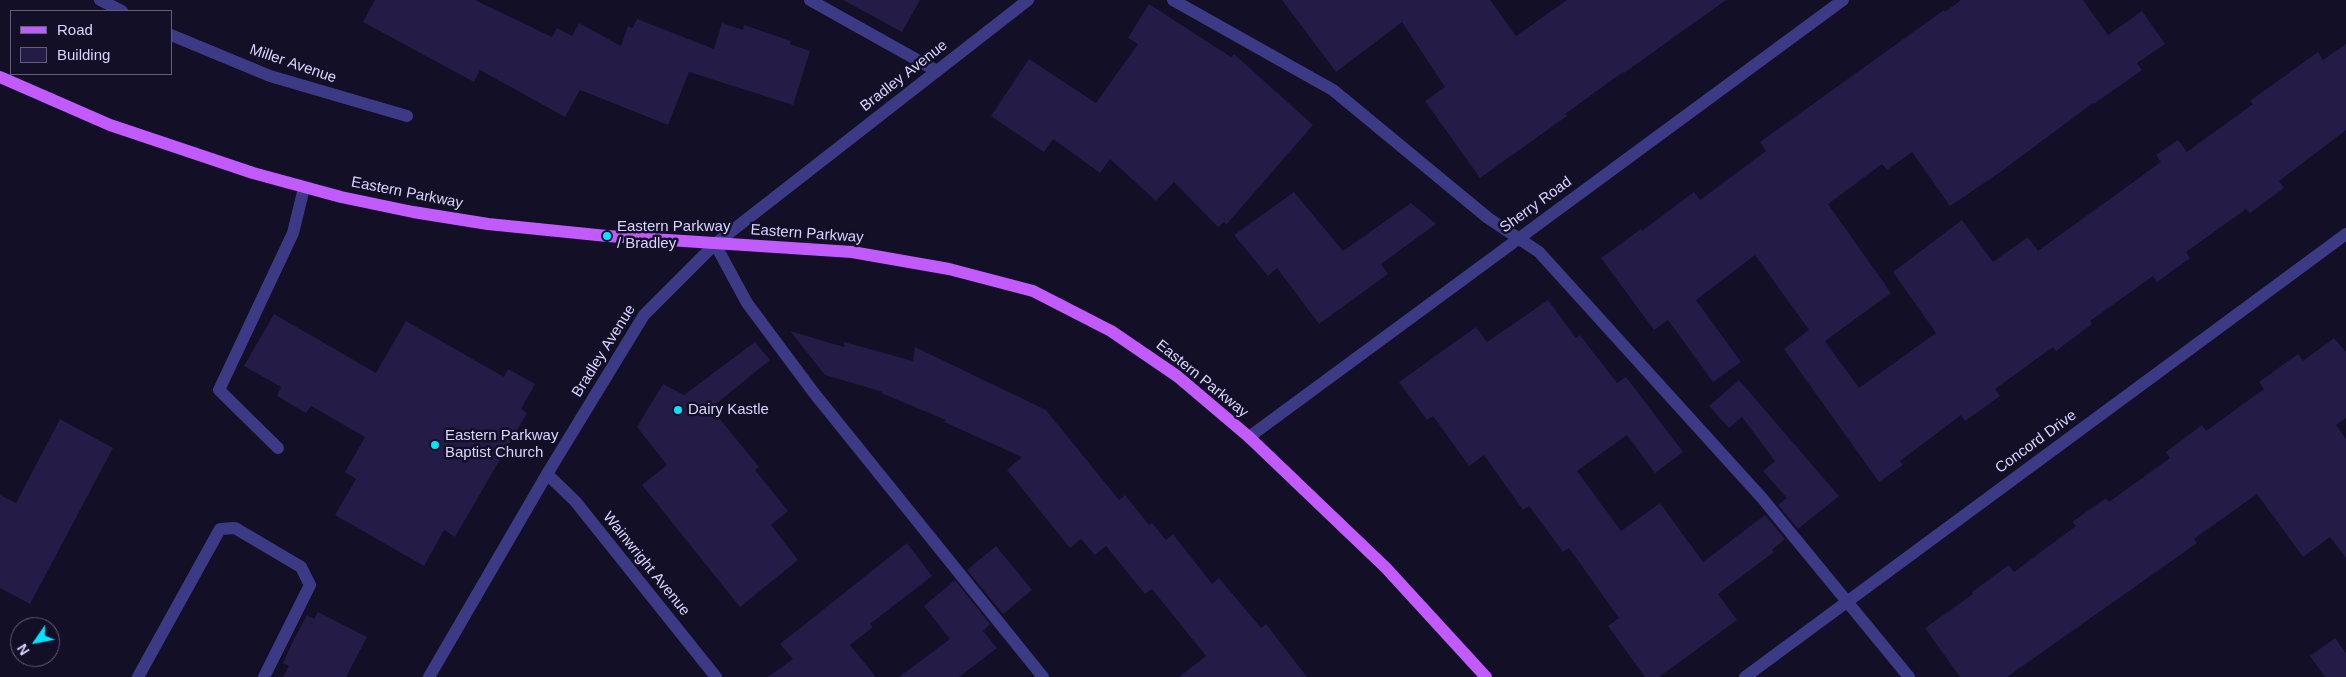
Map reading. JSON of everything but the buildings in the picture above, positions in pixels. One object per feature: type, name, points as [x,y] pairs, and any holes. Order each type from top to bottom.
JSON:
[{"type":"main road","name":"Eastern Parkway","points":[[0,77],[110,125],[253,173],[304,188],[413,212],[488,224],[715,244],[852,252],[949,269],[1033,291],[1111,330],[1177,376],[1249,438],[1386,568],[1486,677]]},
{"type":"street","points":[[100,0],[120,10]]},
{"type":"street","points":[[810,0],[937,71]]},
{"type":"street","name":"Bradley Avenue","points":[[429,677],[546,474],[644,315],[715,244],[1028,0]]},
{"type":"street","points":[[1173,0],[1333,90],[1488,218],[1539,252],[1762,498],[1909,677]]},
{"type":"street","name":"Sherry Road","points":[[1249,438],[1518,238],[1844,0]]},
{"type":"street","name":"Miller Avenue","points":[[172,34],[270,76],[407,116]]},
{"type":"street","points":[[278,448],[219,390],[293,233],[304,188]]},
{"type":"street","name":"Concord Drive","points":[[1745,677],[2346,234]]},
{"type":"street","points":[[715,244],[752,311],[814,393],[1043,677]]},
{"type":"street","name":"Wainwright Avenue","points":[[546,474],[575,501],[716,677]]},
{"type":"street","points":[[138,677],[220,529],[235,528],[301,567],[310,585],[264,677]]},
{"type":"place","name":"Eastern Parkway / Bradley","points":[[607,236]]},
{"type":"place","name":"Dairy Kastle","points":[[678,410]]},
{"type":"place","name":"Eastern Parkway Baptist Church","points":[[435,445]]}]
